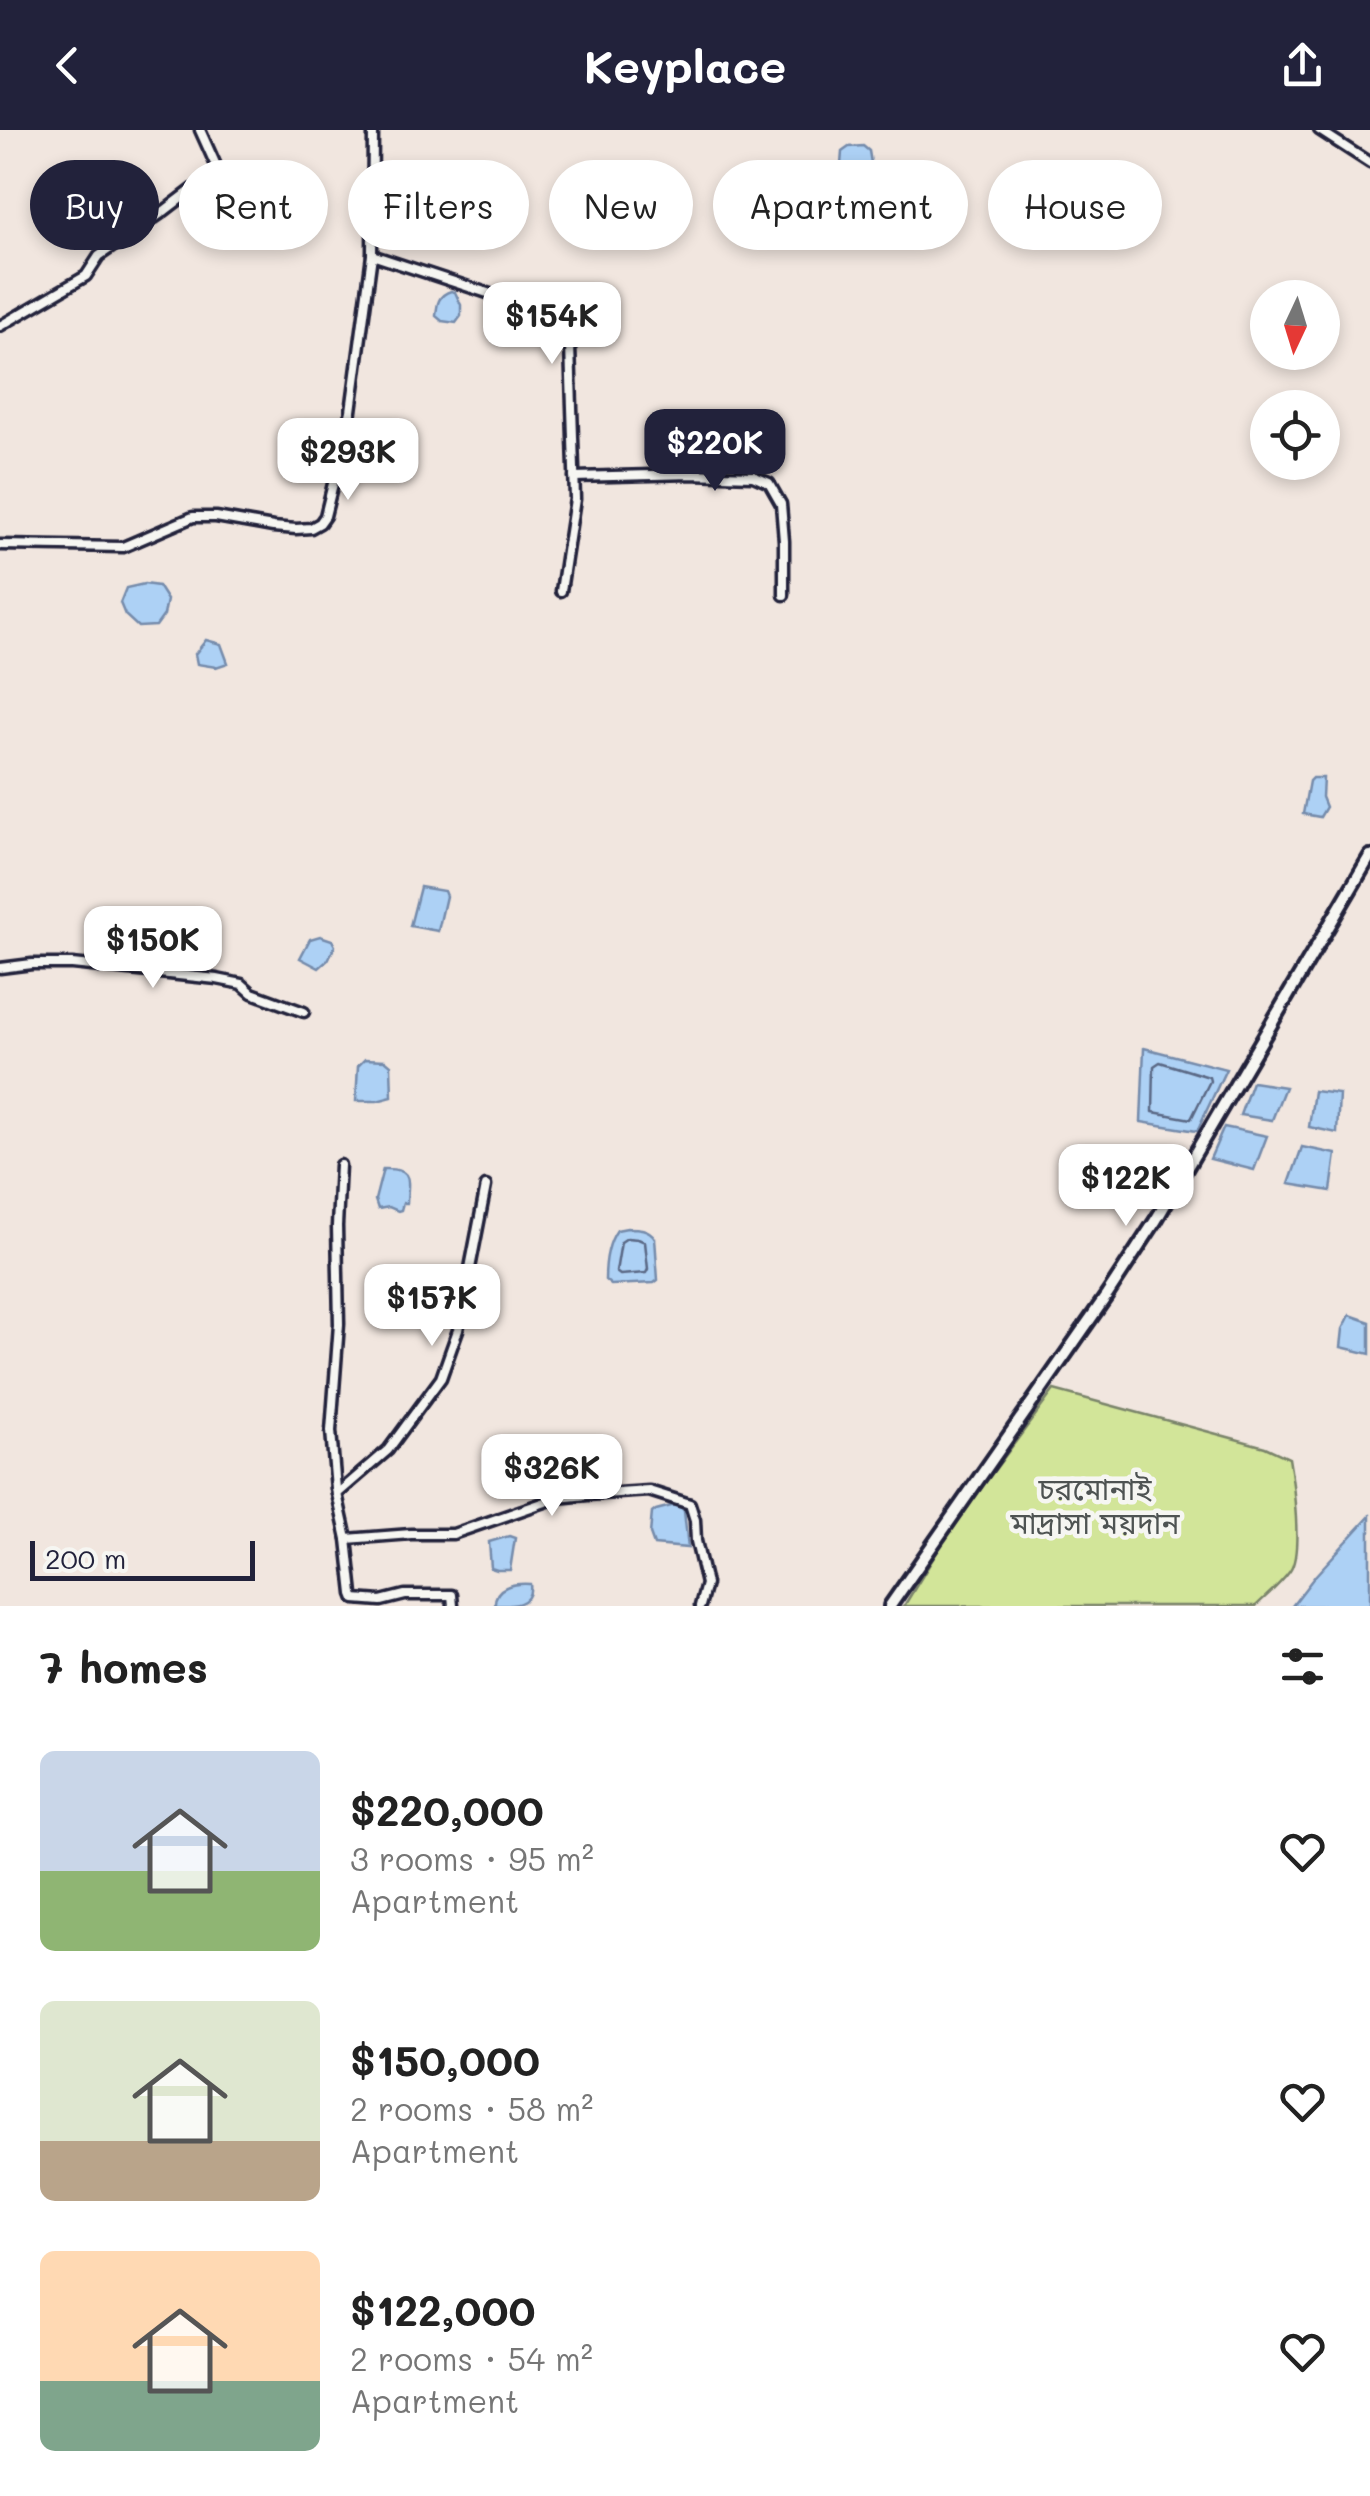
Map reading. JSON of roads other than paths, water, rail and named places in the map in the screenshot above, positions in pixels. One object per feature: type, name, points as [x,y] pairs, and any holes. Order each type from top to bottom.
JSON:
[{"type":"main road","points":[[890,1606],[1156,1220],[1370,856]]},
{"type":"street","points":[[0,326],[86,276],[99,256],[218,170],[200,130]]},
{"type":"street","points":[[0,545],[123,547],[193,517],[216,516],[273,528],[311,528],[320,523],[351,411],[372,254],[373,130]]},
{"type":"street","points":[[1319,130],[1370,162]]},
{"type":"street","points":[[372,254],[539,310],[561,326],[570,346],[575,499],[561,591]]},
{"type":"street","points":[[574,477],[706,474],[753,476],[768,484],[780,504],[784,595]]},
{"type":"street","points":[[0,968],[72,964],[218,979],[242,984],[252,993],[304,1012]]},
{"type":"street","points":[[340,1164],[338,1324],[331,1414],[337,1494],[355,1600],[440,1594],[452,1595],[453,1606]]},
{"type":"street","points":[[337,1494],[388,1450],[442,1378],[458,1330],[486,1186]]},
{"type":"street","points":[[347,1539],[453,1534],[557,1498],[649,1491],[690,1504],[706,1584],[700,1606]]},
{"type":"water","points":[[863,146],[870,160],[841,160],[842,152]]},
{"type":"water","points":[[451,291],[461,305],[456,323],[436,316],[439,300]]},
{"type":"water","points":[[158,586],[167,600],[164,615],[156,626],[138,627],[125,615],[120,603],[126,588]]},
{"type":"water","points":[[206,640],[221,644],[228,663],[216,667],[197,664],[195,654]]},
{"type":"water","points":[[1312,778],[1323,778],[1326,807],[1320,817],[1303,814]]},
{"type":"water","points":[[420,887],[444,891],[438,931],[410,926]]},
{"type":"water","points":[[320,936],[332,940],[335,946],[319,968],[300,958],[310,939]]},
{"type":"water","points":[[1144,1048],[1226,1069],[1197,1131],[1141,1122]]},
{"type":"water","points":[[365,1059],[385,1060],[391,1065],[392,1097],[356,1101],[358,1066]]},
{"type":"water","points":[[1252,1082],[1285,1087],[1272,1120],[1240,1115]]},
{"type":"water","points":[[1314,1091],[1339,1094],[1337,1133],[1309,1127]]},
{"type":"water","points":[[1224,1127],[1267,1136],[1254,1170],[1210,1159]]},
{"type":"water","points":[[1302,1147],[1336,1154],[1331,1191],[1289,1184]]},
{"type":"water","points":[[383,1169],[400,1171],[407,1177],[407,1203],[403,1203],[401,1210],[378,1209],[375,1200]]},
{"type":"water","points":[[617,1230],[646,1230],[655,1238],[658,1280],[654,1283],[611,1285],[605,1280],[611,1241]]},
{"type":"water","points":[[1350,1315],[1370,1322],[1370,1354],[1341,1347]]},
{"type":"water","points":[[679,1504],[684,1511],[688,1548],[654,1545],[650,1534],[652,1513]]},
{"type":"water","points":[[1370,1516],[1370,1606],[1292,1606],[1315,1576]]},
{"type":"water","points":[[515,1538],[510,1570],[491,1568],[489,1542]]},
{"type":"water","points":[[530,1584],[525,1601],[495,1605],[501,1590]]},
{"type":"park label","name":"চরমোনাই মাদ্রাসা ময়দান","points":[[1095,1505]]}]
